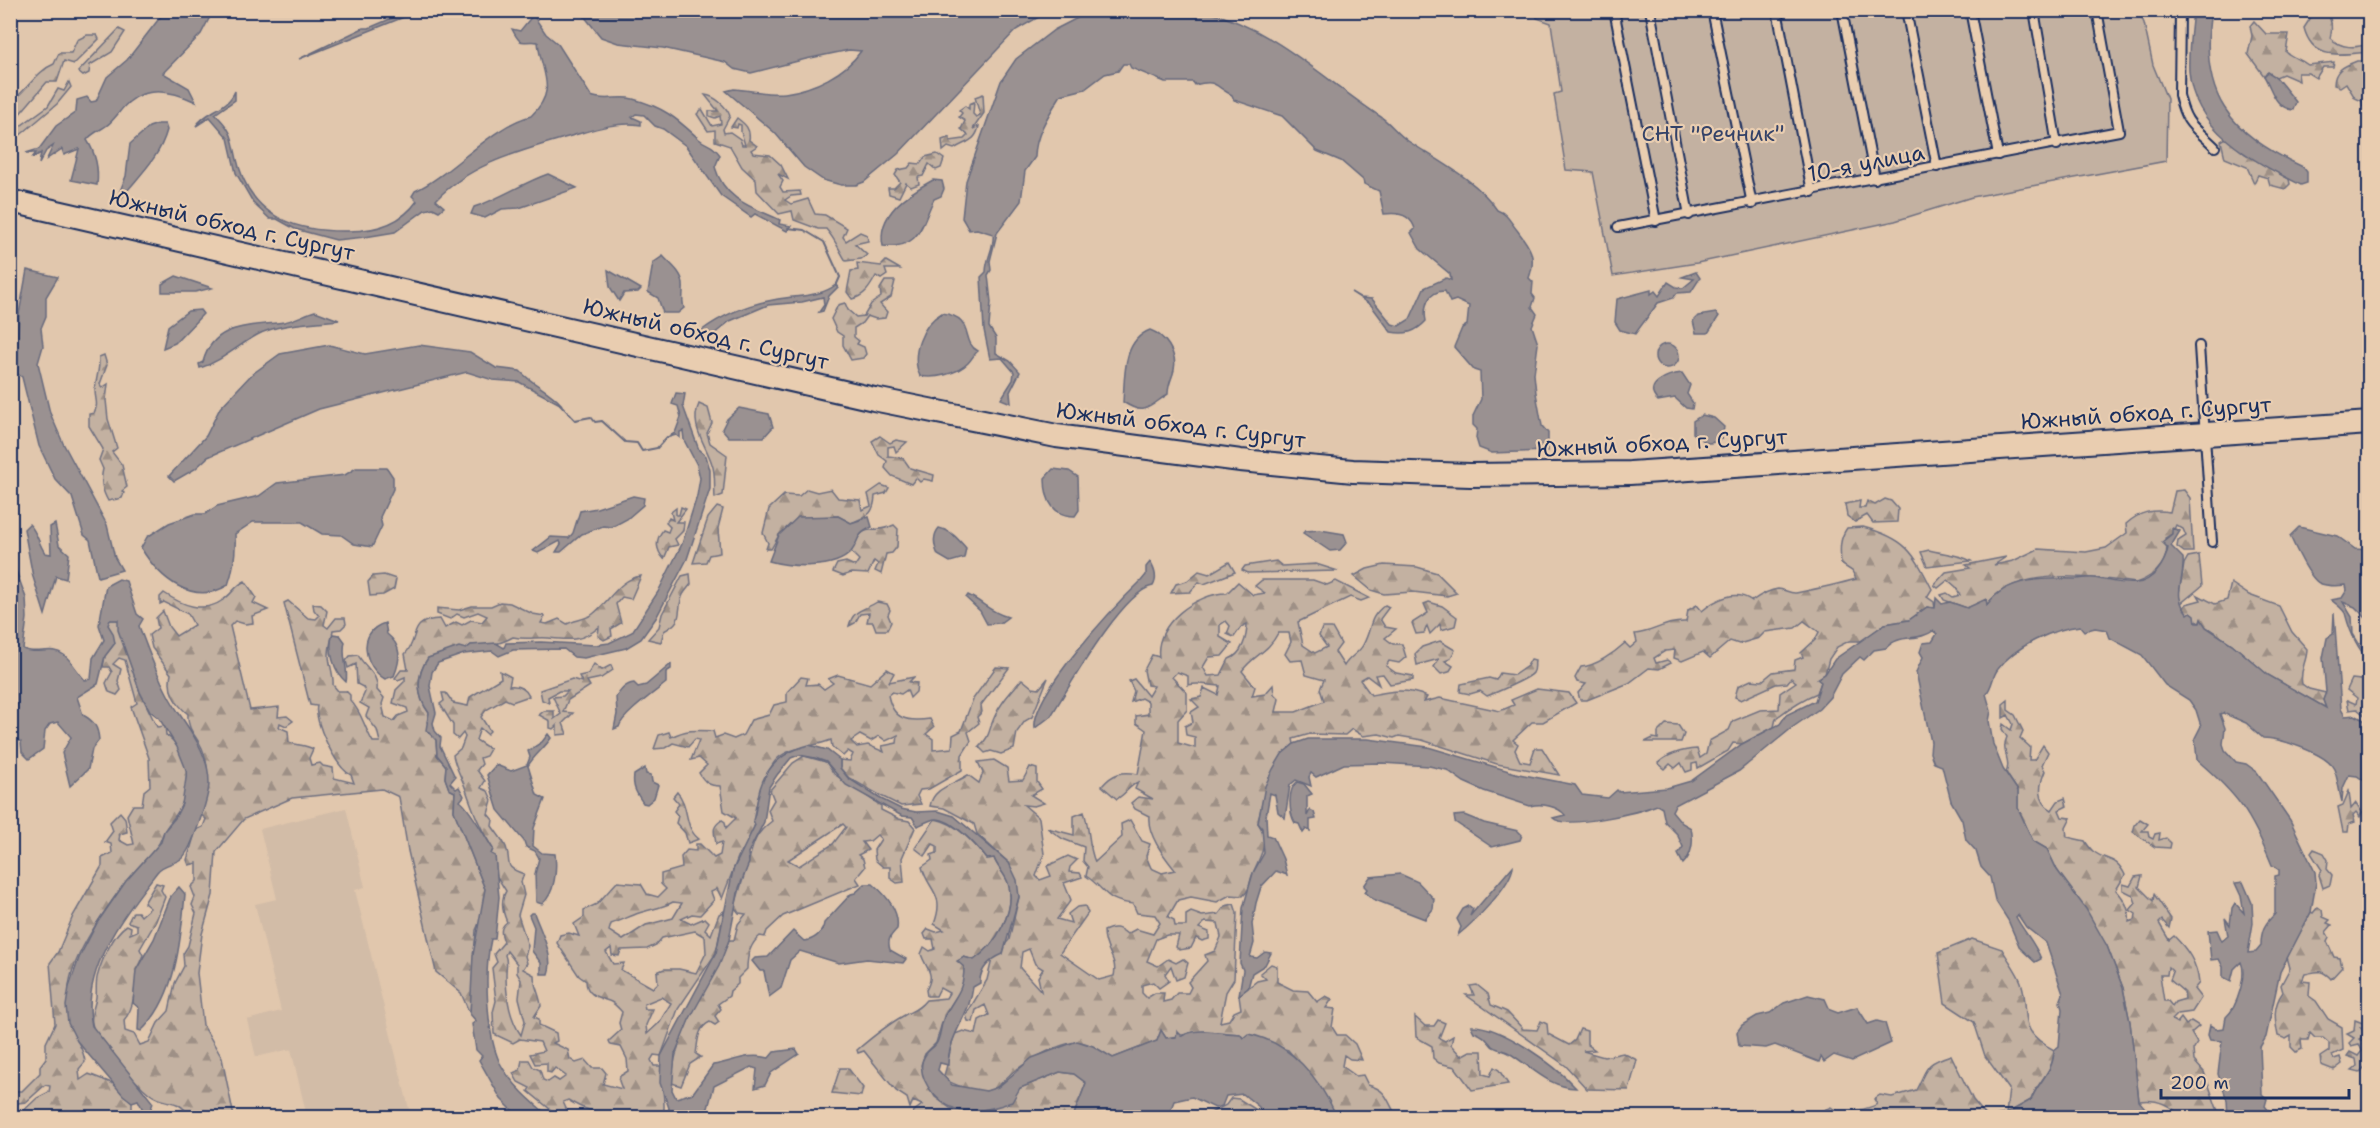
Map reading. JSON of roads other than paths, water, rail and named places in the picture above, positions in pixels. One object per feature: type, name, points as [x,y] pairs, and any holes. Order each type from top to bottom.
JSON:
[{"type":"highway","name":"Южный обход г. Сургут","points":[[10,196],[875,394],[1057,431],[1241,456],[1353,466],[1470,470],[1630,468],[2205,434],[2370,428]]},
{"type":"highway","name":"Южный обход г. Сургут","points":[[10,206],[873,404],[1056,441],[1240,465],[1353,476],[1470,480],[1630,478],[2205,434],[2370,418]]},
{"type":"street","points":[[1614,10],[1656,221]]},
{"type":"street","points":[[1650,10],[1689,215]]},
{"type":"street","points":[[1712,10],[1752,204]]},
{"type":"street","points":[[1777,10],[1812,192]]},
{"type":"street","points":[[1842,10],[1875,179]]},
{"type":"street","points":[[1906,10],[1937,167]]},
{"type":"street","points":[[1970,10],[1998,155]]},
{"type":"street","points":[[2034,10],[2057,145]]},
{"type":"street","name":"10-я улица","points":[[1618,227],[1752,204],[2119,131],[2097,10]]},
{"type":"street","points":[[2180,10],[2179,95],[2189,124],[2214,147]]},
{"type":"street","points":[[2199,346],[2212,542]]},
{"type":"waterway","points":[[788,228],[804,230],[824,242],[840,277],[836,286]]},
{"type":"waterway","points":[[560,404],[575,420],[591,417],[595,422],[602,421],[625,442],[637,443],[642,451],[657,448],[667,437]]},
{"type":"park label","name":"СНТ \"Речник\"","points":[[1713,133]]}]
